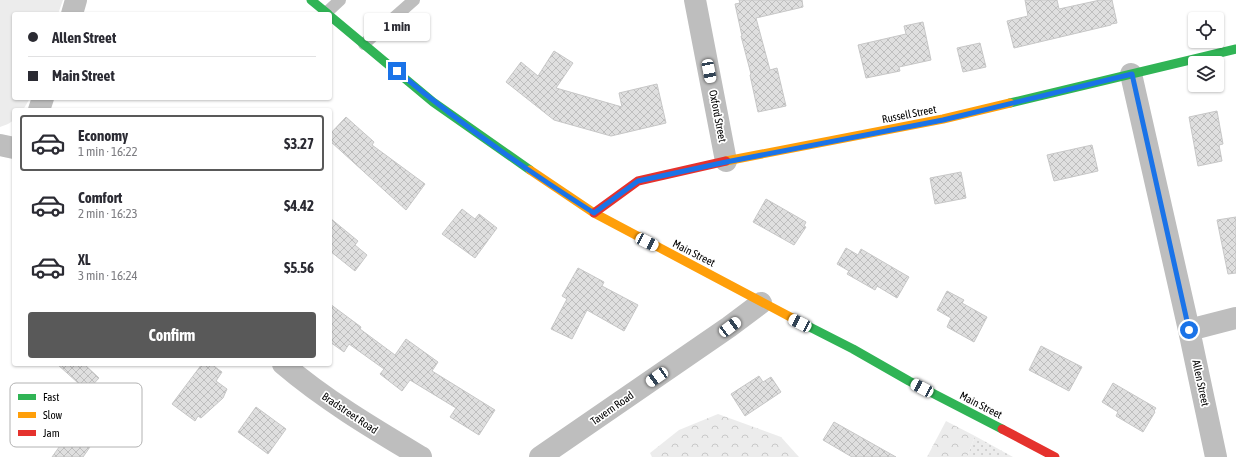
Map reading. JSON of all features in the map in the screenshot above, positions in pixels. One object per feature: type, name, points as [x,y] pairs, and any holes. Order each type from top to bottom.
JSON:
[{"type":"main road","name":"Main Street","points":[[311,0],[326,12]]},
{"type":"main road","name":"Main Street","points":[[332,17],[433,102],[490,143],[594,213],[619,228],[730,284],[761,303],[853,349],[909,381],[1052,456]]},
{"type":"main road","name":"Russell Street","points":[[594,213],[638,181],[726,162],[943,120],[1236,49]]},
{"type":"street","points":[[73,12],[76,0]]},
{"type":"street","name":"Oxford Street","points":[[695,0],[726,162]]},
{"type":"street","name":"Allen Street","points":[[1132,74],[1216,457]]},
{"type":"street","points":[[0,145],[12,148]]},
{"type":"street","name":"Tavern Road","points":[[540,457],[730,327],[761,303]]},
{"type":"street","points":[[1189,330],[1236,318]]},
{"type":"street","name":"Bradstreet Road","points":[[285,366],[304,382],[421,457]]},
{"type":"lane","points":[[330,12],[340,0]]},
{"type":"lane","points":[[364,44],[414,0]]},
{"type":"green space","points":[[0,0],[63,0],[59,12],[12,12],[12,100],[29,100],[24,108],[12,108],[12,121],[0,127]]},
{"type":"green space","points":[[718,414],[781,437],[799,457],[652,457],[650,453],[679,430]]},
{"type":"green space","points":[[946,421],[975,436],[967,457],[927,457]]},
{"type":"green space","points":[[975,436],[1013,457],[967,457]]},
{"type":"building","points":[[739,0],[802,0],[803,7],[756,18],[770,70],[777,68],[786,106],[758,112],[735,4],[740,3]]},
{"type":"building","points":[[1025,0],[1057,0],[1059,9],[1100,0],[1112,0],[1117,23],[1014,48],[1007,21],[1028,16]]},
{"type":"building","points":[[923,22],[931,60],[899,67],[900,71],[866,78],[858,45],[906,34],[904,26]]},
{"type":"building","points":[[980,43],[986,67],[963,72],[957,48]]},
{"type":"building","points":[[554,51],[573,63],[556,88],[622,107],[619,93],[657,84],[666,123],[611,136],[554,120],[506,82],[521,62],[538,76]]},
{"type":"building","points":[[1217,111],[1223,144],[1219,145],[1222,161],[1198,166],[1189,117]]},
{"type":"building","points":[[346,117],[374,142],[372,145],[425,184],[406,210],[332,143],[332,132]]},
{"type":"building","points":[[1092,145],[1098,171],[1054,181],[1047,155]]},
{"type":"building","points":[[961,172],[966,198],[935,204],[930,178]]},
{"type":"building","points":[[766,199],[806,222],[804,226],[806,227],[794,245],[753,222]]},
{"type":"building","points":[[462,209],[475,219],[479,214],[497,228],[475,258],[442,234]]},
{"type":"building","points":[[1236,217],[1236,273],[1228,274],[1217,220]]},
{"type":"building","points":[[332,220],[358,241],[355,245],[367,255],[355,271],[332,253]]},
{"type":"building","points":[[846,248],[858,255],[861,249],[909,277],[897,298],[877,286],[875,290],[847,274],[849,271],[837,264]]},
{"type":"building","points":[[578,268],[604,282],[602,286],[638,305],[624,331],[587,310],[572,339],[551,329],[567,299],[562,296]]},
{"type":"building","points":[[947,291],[964,300],[962,303],[987,317],[974,342],[947,327],[951,318],[937,310]]},
{"type":"building","points":[[332,305],[395,355],[406,339],[438,362],[432,371],[495,410],[479,435],[450,417],[456,408],[410,380],[402,391],[380,374],[384,369],[349,344],[344,352],[332,343]]},
{"type":"building","points":[[1041,346],[1082,367],[1069,391],[1029,370]]},
{"type":"building","points":[[59,366],[86,366],[99,378],[94,383],[78,383]]},
{"type":"building","points":[[200,366],[214,366],[222,372],[216,381],[227,389],[223,398],[201,418],[198,416],[195,421],[172,404]]},
{"type":"building","points":[[759,376],[763,382],[771,377],[781,392],[745,416],[731,394]]},
{"type":"building","points":[[1113,383],[1156,408],[1143,432],[1116,416],[1118,412],[1102,402]]},
{"type":"building","points":[[256,407],[286,429],[268,454],[238,432]]},
{"type":"building","points":[[834,422],[896,457],[852,457],[823,440]]},
{"type":"building","points":[[59,447],[90,447],[83,457],[52,457]]},
{"type":"traffic: fast","points":[[311,0],[326,12]]},
{"type":"traffic: fast","points":[[332,18],[433,102],[530,170]]},
{"type":"traffic: fast","points":[[1010,103],[1236,49]]},
{"type":"traffic: fast","points":[[796,320],[1002,429]]},
{"type":"traffic: slow","points":[[726,161],[943,119],[1010,103]]},
{"type":"traffic: slow","points":[[530,170],[594,213],[796,320]]},
{"type":"traffic: jam","points":[[594,213],[638,181],[726,161]]},
{"type":"traffic: jam","points":[[1002,429],[1055,457]]},
{"type":"route","points":[[397,71],[433,102],[490,143],[594,213],[638,181],[726,162],[943,120],[1132,74],[1189,330]]}]
